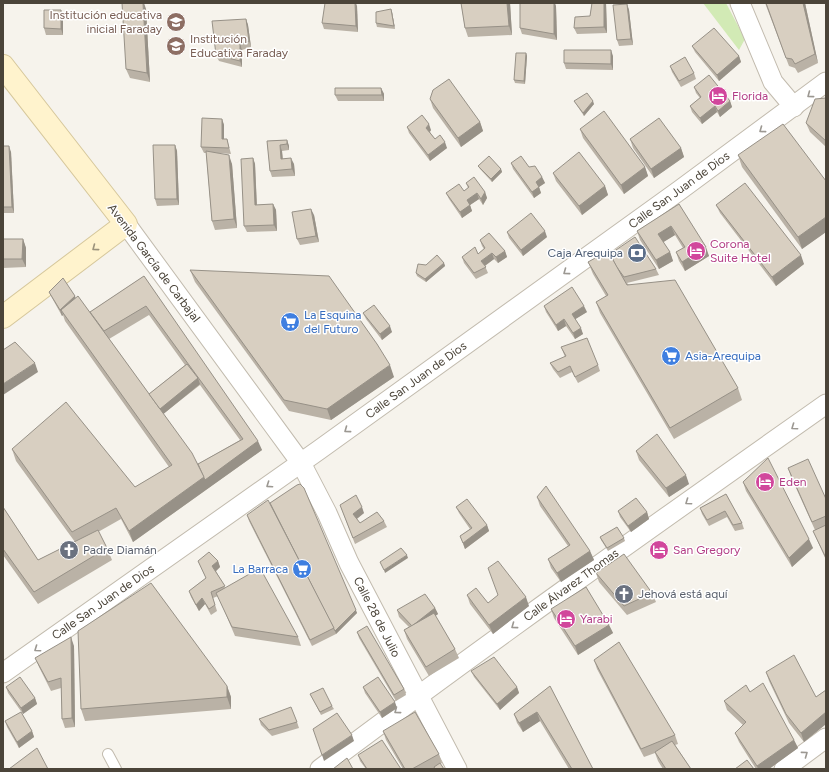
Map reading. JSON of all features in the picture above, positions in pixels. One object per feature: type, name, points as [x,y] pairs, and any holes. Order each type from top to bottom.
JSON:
[{"type":"street","points":[[740,3],[773,82],[794,107]]},
{"type":"street","name":"Avenida García de Carbajal","points":[[3,66],[126,224],[301,463]]},
{"type":"street","name":"Calle San Juan de Dios","points":[[3,673],[301,463],[794,107],[826,82]]},
{"type":"street","points":[[3,317],[126,224]]},
{"type":"street","name":"Calle Álvarez Thomas","points":[[320,769],[417,696],[604,561],[826,404]]},
{"type":"street","name":"Calle 28 de Julio","points":[[301,463],[327,513],[349,563],[417,696],[457,769]]},
{"type":"street","points":[[784,769],[826,738]]},
{"type":"lane","points":[[108,754],[116,769]]},
{"type":"green space","points":[[703,3],[726,3],[745,39],[739,50]]},
{"type":"building","points":[[122,3],[143,3],[147,73],[126,69]]},
{"type":"building","points":[[325,3],[355,3],[356,26],[322,23]]},
{"type":"building","points":[[461,3],[507,3],[509,26],[465,28]]},
{"type":"building","points":[[520,3],[554,3],[554,34],[520,28]]},
{"type":"building","points":[[592,3],[604,3],[604,27],[574,28],[575,17],[590,16]]},
{"type":"building","points":[[766,3],[803,3],[815,54],[795,64],[792,59],[786,58]]},
{"type":"building","points":[[627,4],[631,39],[617,40],[613,5]]},
{"type":"building","points":[[391,9],[394,26],[376,23],[376,12]]},
{"type":"building","points":[[44,10],[61,10],[61,29],[44,28]]},
{"type":"building","points":[[246,19],[249,41],[240,44],[240,61],[216,55],[212,21]]},
{"type":"building","points":[[714,28],[739,56],[717,75],[692,46]]},
{"type":"building","points":[[564,50],[611,50],[611,64],[564,63]]},
{"type":"building","points":[[516,53],[526,53],[524,81],[514,80]]},
{"type":"building","points":[[685,57],[694,73],[679,81],[670,66]]},
{"type":"building","points":[[709,75],[730,101],[718,111],[715,106],[700,118],[690,106],[701,97],[694,87]]},
{"type":"building","points":[[449,79],[480,122],[458,138],[430,99],[433,90]]},
{"type":"building","points":[[335,88],[381,88],[382,95],[335,95]]},
{"type":"building","points":[[587,93],[593,101],[583,113],[574,101]]},
{"type":"building","points":[[826,98],[826,141],[806,123],[815,99]]},
{"type":"building","points":[[604,111],[645,167],[621,185],[580,129]]},
{"type":"building","points":[[422,115],[429,124],[426,128],[435,139],[440,135],[445,142],[428,155],[407,127]]},
{"type":"building","points":[[202,118],[222,119],[222,139],[227,139],[229,148],[201,147]]},
{"type":"building","points":[[659,118],[681,148],[651,169],[630,139]]},
{"type":"building","points":[[783,124],[826,181],[826,217],[798,237],[738,155]]},
{"type":"building","points":[[287,140],[287,144],[280,145],[281,159],[291,158],[292,169],[270,171],[267,141]]},
{"type":"building","points":[[153,145],[175,145],[177,199],[155,199]]},
{"type":"building","points":[[3,146],[9,146],[12,207],[3,207]]},
{"type":"building","points":[[206,151],[229,155],[234,219],[212,221]]},
{"type":"building","points":[[579,152],[605,186],[579,206],[553,173]]},
{"type":"building","points":[[489,156],[501,169],[491,179],[478,166]]},
{"type":"building","points":[[521,156],[529,167],[535,166],[542,177],[536,182],[539,187],[532,192],[511,163]]},
{"type":"building","points":[[253,158],[255,205],[273,204],[274,225],[244,226],[241,159]]},
{"type":"building","points":[[474,177],[485,192],[481,199],[477,193],[467,200],[470,205],[460,212],[446,193],[459,184],[464,191],[469,187],[466,183]]},
{"type":"building","points":[[745,183],[801,255],[772,277],[716,205]]},
{"type":"building","points":[[679,204],[706,247],[682,262],[676,252],[685,247],[671,226],[658,234],[670,252],[656,260],[637,231]]},
{"type":"building","points":[[311,209],[316,236],[297,239],[292,212]]},
{"type":"building","points":[[531,213],[545,231],[521,250],[507,232]]},
{"type":"building","points":[[489,233],[505,251],[496,257],[492,253],[481,261],[486,267],[474,273],[462,257],[475,247],[478,254],[485,248],[480,240]]},
{"type":"building","points":[[635,237],[656,269],[624,277],[610,254]]},
{"type":"building","points":[[3,239],[23,239],[22,259],[3,259]]},
{"type":"building","name":"Asia-Arequipa","points":[[608,251],[627,285],[675,280],[738,388],[670,428],[596,302],[608,295],[588,262]]},
{"type":"building","points":[[437,255],[444,263],[425,279],[416,273],[418,264],[426,265]]},
{"type":"building","name":"La Esquina del Futuro","points":[[190,270],[329,276],[390,365],[327,409],[284,400]]},
{"type":"building","points":[[144,276],[258,441],[205,480],[198,464],[243,439],[146,306],[104,331],[90,312]]},
{"type":"building","points":[[63,278],[75,296],[60,310],[49,292]]},
{"type":"building","points":[[572,287],[584,306],[572,314],[581,328],[573,333],[564,319],[556,325],[544,306]]},
{"type":"building","points":[[78,296],[192,453],[204,477],[129,531],[116,508],[72,532],[12,449],[66,402],[135,487],[172,465],[61,310]]},
{"type":"building","points":[[374,305],[390,326],[380,334],[363,313]]},
{"type":"building","points":[[587,338],[598,365],[575,377],[570,366],[558,372],[550,363],[566,356],[561,347]]},
{"type":"building","points":[[15,342],[35,363],[3,384],[3,350]]},
{"type":"building","points":[[187,364],[198,378],[160,409],[149,394]]},
{"type":"building","points":[[657,434],[686,475],[666,488],[636,451]]},
{"type":"building","points":[[768,458],[809,539],[789,558],[743,482]]},
{"type":"building","points":[[808,459],[826,499],[826,516],[812,522],[788,468]]},
{"type":"building","points":[[300,484],[304,488],[356,610],[335,631],[270,503]]},
{"type":"building","points":[[546,486],[590,551],[557,573],[548,559],[570,545],[537,497]]},
{"type":"building","points":[[726,494],[742,523],[733,525],[725,511],[707,520],[700,508]]},
{"type":"building","points":[[356,495],[362,507],[353,514],[360,523],[377,512],[384,521],[353,538],[340,505]]},
{"type":"building","points":[[636,498],[647,512],[628,526],[618,511]]},
{"type":"building","points":[[467,499],[487,525],[463,543],[460,536],[472,528],[456,507]]},
{"type":"building","points":[[268,500],[334,628],[310,640],[247,515]]},
{"type":"building","points":[[3,507],[38,560],[98,530],[107,548],[34,592],[3,549]]},
{"type":"building","points":[[826,525],[826,558],[813,531]]},
{"type":"building","points":[[617,527],[624,538],[607,548],[600,537]]},
{"type":"building","points":[[401,548],[407,555],[384,570],[380,562]]},
{"type":"building","points":[[209,552],[218,561],[212,566],[225,586],[211,592],[215,605],[209,609],[202,598],[196,605],[189,591],[206,578],[198,561]]},
{"type":"building","points":[[624,554],[652,593],[624,606],[596,573]]},
{"type":"building","points":[[498,561],[526,597],[489,625],[467,595],[476,588],[488,603],[498,595],[488,568]]},
{"type":"building","points":[[260,568],[298,637],[232,627],[216,593]]},
{"type":"building","points":[[151,583],[227,686],[227,697],[81,709],[78,631]]},
{"type":"building","points":[[586,587],[609,625],[575,646],[551,609]]},
{"type":"building","points":[[425,594],[435,608],[412,626],[397,610]]},
{"type":"building","points":[[434,613],[455,649],[426,667],[404,630]]},
{"type":"building","points":[[367,626],[404,689],[394,695],[357,632]]},
{"type":"building","points":[[71,637],[72,718],[62,719],[61,678],[48,682],[35,658]]},
{"type":"building","points":[[619,642],[675,735],[641,749],[594,660]]},
{"type":"building","points":[[794,655],[816,697],[826,690],[826,712],[801,733],[786,714],[766,672]]},
{"type":"building","points":[[494,657],[517,687],[497,704],[471,671]]},
{"type":"building","points":[[20,677],[35,698],[21,708],[6,687]]},
{"type":"building","points":[[378,677],[395,702],[380,712],[363,687]]},
{"type":"building","points":[[763,683],[794,740],[757,766],[735,733],[746,722],[724,701],[746,685],[750,692]]},
{"type":"building","points":[[550,686],[593,769],[572,769],[537,712],[519,723],[514,714]]},
{"type":"building","points":[[323,688],[332,706],[320,712],[310,694]]},
{"type":"building","points":[[291,707],[297,722],[269,730],[259,719]]},
{"type":"building","points":[[21,712],[32,731],[17,742],[5,721]]},
{"type":"building","points":[[415,712],[439,754],[412,769],[405,769],[383,731]]},
{"type":"building","points":[[337,713],[352,735],[322,755],[313,729]]},
{"type":"building","points":[[382,740],[401,769],[367,769],[358,755]]},
{"type":"building","points":[[672,741],[691,769],[666,769],[655,752]]},
{"type":"building","points":[[37,748],[48,769],[9,769]]},
{"type":"building","points":[[347,758],[353,769],[333,769]]},
{"type":"building","points":[[747,760],[754,769],[735,769]]},
{"type":"building","points":[[440,763],[444,769],[435,769],[434,767]]},
{"type":"place","name":"Institución educativa inicial Faraday","points":[[176,22]]},
{"type":"place","name":"Institución Educativa Faraday","points":[[176,46]]},
{"type":"place","name":"Florida","points":[[718,96]]},
{"type":"place","name":"Corona Suite Hotel","points":[[696,251]]},
{"type":"place","name":"Caja Arequipa","points":[[637,253]]},
{"type":"place","name":"La Esquina del Futuro","points":[[290,322]]},
{"type":"place","name":"Asia-Arequipa","points":[[671,356]]},
{"type":"place","name":"Eden","points":[[765,482]]},
{"type":"place","name":"Padre Diamán","points":[[69,550]]},
{"type":"place","name":"San Gregory","points":[[659,550]]},
{"type":"place","name":"La Barraca","points":[[302,569]]},
{"type":"place","name":"Jehová está aquí","points":[[624,594]]},
{"type":"place","name":"Yarabi","points":[[566,619]]}]
